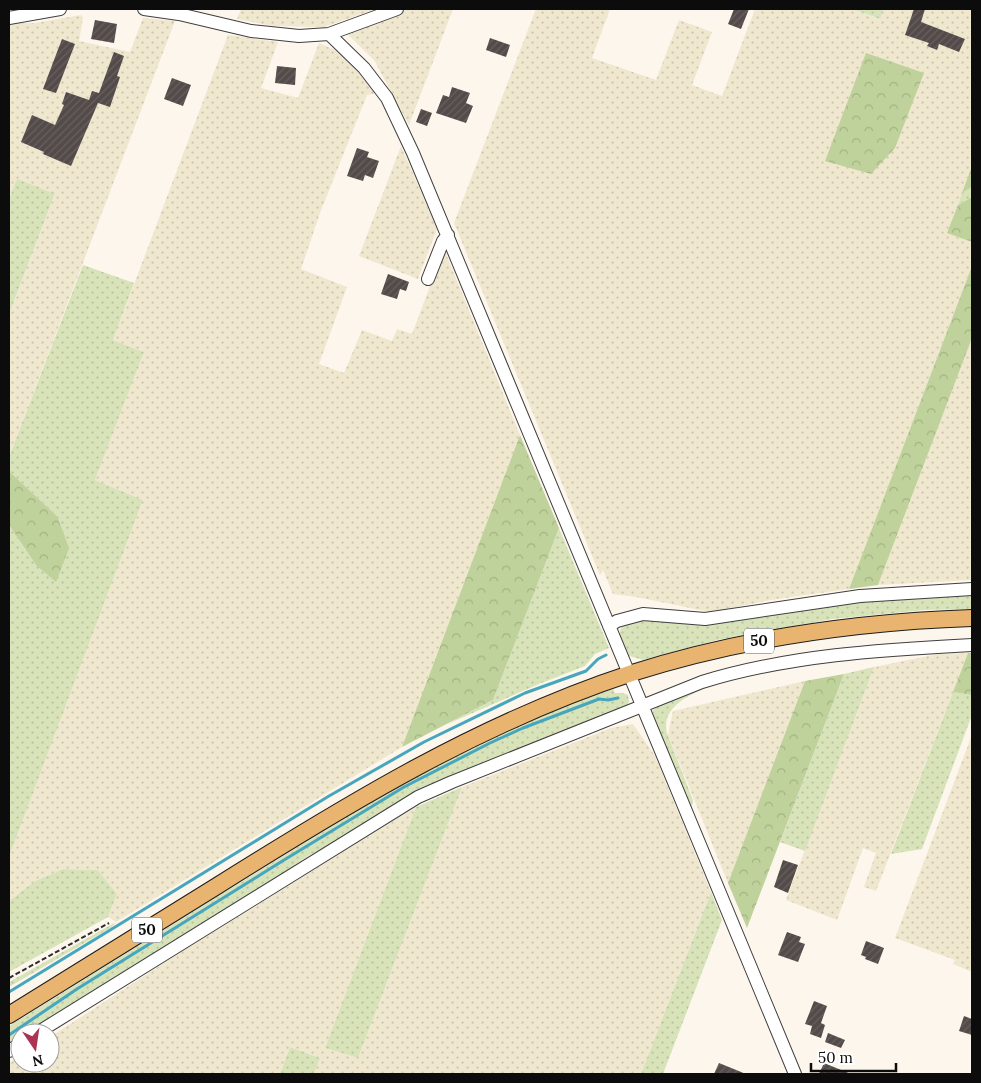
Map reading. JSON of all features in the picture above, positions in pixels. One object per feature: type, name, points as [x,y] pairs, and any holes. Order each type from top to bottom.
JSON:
[{"type":"main road","name":"50","points":[[9,1015],[284,844],[401,775],[498,725],[629,674],[721,649],[834,628],[900,621],[972,618]]},
{"type":"street","points":[[9,18],[60,9]]},
{"type":"street","points":[[144,9],[179,11],[251,31],[307,36],[329,34],[397,9]]},
{"type":"street","points":[[329,34],[364,68],[387,98],[413,153],[795,1074]]},
{"type":"street","points":[[428,279],[443,241],[448,235]]},
{"type":"street","points":[[609,626],[617,621],[643,614],[705,620],[860,596],[972,589]]},
{"type":"street","points":[[53,1023],[418,797],[452,782],[702,682],[726,675],[808,657],[972,645]]},
{"type":"path","points":[[9,978],[109,923]]},
{"type":"shaded area","points":[[241,9],[376,9],[324,27],[273,26],[237,19]]},
{"type":"shaded area","points":[[408,9],[453,9],[409,125],[374,60],[347,34]]},
{"type":"shaded area","points":[[536,9],[610,9],[592,58],[656,80],[679,20],[712,32],[692,85],[722,96],[755,9],[852,9],[879,19],[883,9],[972,9],[972,166],[948,233],[972,242],[972,266],[849,589],[771,600],[710,612],[613,594],[603,570],[600,575],[454,223]]},
{"type":"shaded area","points":[[81,15],[83,18],[79,41],[130,52],[143,18],[175,21],[9,457],[9,314],[55,195],[9,200],[9,23],[35,23]]},
{"type":"shaded area","points":[[228,35],[278,42],[261,88],[298,98],[319,43],[337,51],[359,70],[377,93],[367,95],[320,213],[301,269],[347,287],[319,364],[344,373],[362,330],[392,341],[397,329],[412,334],[444,249],[520,435],[402,747],[116,922],[108,917],[117,894],[98,870],[63,869],[35,881],[9,901],[9,857],[143,500],[95,480],[144,352],[113,340]]},
{"type":"shaded area","points":[[401,146],[437,229],[418,279],[359,256]]},
{"type":"shaded area","points":[[972,338],[972,580],[878,585]]},
{"type":"shaded area","points":[[968,653],[876,891],[864,887],[876,853],[863,848],[837,920],[786,900],[874,667],[938,654]]},
{"type":"shaded area","points":[[805,681],[728,883],[668,735],[673,711]]},
{"type":"shaded area","points":[[633,724],[655,756],[711,892],[641,1074],[314,1074],[320,1058],[290,1047],[280,1074],[9,1074],[10,1062],[10,1073],[60,1073],[60,1031],[181,952],[416,807],[325,1048],[358,1058],[462,787],[611,728]]},
{"type":"shaded area","points":[[972,735],[972,972],[953,964],[955,960],[895,938]]},
{"type":"green space","points":[[852,9],[883,9],[880,19]]},
{"type":"green space","points":[[866,53],[924,73],[895,148],[871,174],[825,161]]},
{"type":"green space","points":[[972,166],[972,187],[962,193]]},
{"type":"green space","points":[[17,179],[55,194],[9,314],[9,200]]},
{"type":"green space","points":[[972,187],[972,197],[958,205],[962,193]]},
{"type":"green space","points":[[972,197],[972,242],[947,233],[958,205]]},
{"type":"green space","points":[[83,265],[134,283],[113,340],[144,352],[95,480],[143,500],[9,857],[9,525],[36,565],[57,516],[9,471],[9,457]]},
{"type":"green space","points":[[972,266],[972,338],[878,585],[849,589]]},
{"type":"green space","points":[[520,435],[559,528],[493,700],[402,747]]},
{"type":"green space","points":[[9,471],[57,516],[69,548],[56,582],[36,565],[9,525]]},
{"type":"green space","points":[[559,528],[609,648],[595,654],[585,666],[445,725],[493,700]]},
{"type":"green space","points":[[972,592],[972,609],[925,610],[832,619],[717,640],[643,660],[626,655],[619,639],[621,627],[628,622],[643,619]]},
{"type":"green space","points":[[968,653],[972,653],[972,695],[953,692]]},
{"type":"green space","points":[[874,667],[805,851],[780,842],[844,674]]},
{"type":"green space","points":[[844,674],[747,928],[728,883],[805,681]]},
{"type":"green space","points":[[726,679],[685,698],[676,705],[666,722],[667,733],[693,800],[691,811],[652,718],[652,712],[670,700]]},
{"type":"green space","points":[[613,689],[615,693],[628,695],[629,702],[626,707],[510,755],[310,855],[283,877],[42,1023],[14,1023],[352,814],[436,766],[523,724]]},
{"type":"green space","points":[[953,692],[972,695],[972,715],[922,849],[891,854]]},
{"type":"green space","points":[[462,787],[358,1058],[325,1048],[416,807]]},
{"type":"green space","points":[[63,869],[98,870],[117,894],[108,917],[9,972],[9,901],[35,881]]},
{"type":"green space","points":[[711,892],[722,920],[663,1074],[641,1074]]},
{"type":"green space","points":[[116,922],[112,927],[9,987],[9,982]]},
{"type":"green space","points":[[10,1025],[9,1043],[9,1026]]},
{"type":"green space","points":[[290,1047],[320,1058],[314,1074],[280,1074]]},
{"type":"building","points":[[734,9],[749,9],[741,29],[728,24]]},
{"type":"building","points":[[914,9],[925,9],[921,22],[965,39],[959,52],[939,44],[937,50],[927,46],[929,43],[905,35]]},
{"type":"building","points":[[95,20],[117,24],[114,43],[91,39]]},
{"type":"building","points":[[490,38],[510,45],[506,57],[486,50]]},
{"type":"building","points":[[62,39],[75,44],[56,93],[43,89]]},
{"type":"building","points":[[114,52],[124,56],[117,76],[120,77],[110,107],[98,103],[71,166],[21,142],[32,115],[55,125],[64,105],[62,104],[66,92],[89,100],[92,91],[99,93]]},
{"type":"building","points":[[277,66],[296,68],[295,85],[275,83]]},
{"type":"building","points":[[172,78],[191,85],[183,106],[164,99]]},
{"type":"building","points":[[452,87],[470,93],[466,103],[473,106],[466,123],[436,113],[443,95],[449,97]]},
{"type":"building","points":[[421,109],[432,113],[427,126],[416,122]]},
{"type":"building","points":[[357,148],[369,152],[367,157],[379,161],[373,178],[365,175],[363,181],[347,176]]},
{"type":"building","points":[[388,274],[409,282],[406,291],[400,289],[397,299],[381,294]]},
{"type":"building","points":[[783,860],[798,865],[788,893],[774,887]]},
{"type":"building","points":[[787,932],[801,937],[799,942],[805,944],[798,962],[778,955]]},
{"type":"building","points":[[866,941],[884,948],[878,964],[865,959],[866,957],[861,955]]},
{"type":"building","points":[[814,1001],[827,1006],[821,1023],[825,1025],[821,1038],[810,1034],[812,1026],[805,1024]]},
{"type":"building","points":[[964,1016],[972,1019],[972,1035],[959,1031]]},
{"type":"building","points":[[828,1033],[845,1040],[841,1048],[825,1042]]},
{"type":"building","points":[[719,1063],[746,1074],[714,1074]]},
{"type":"building","points":[[824,1063],[851,1074],[819,1074]]},
{"type":"waterway","points":[[9,992],[329,796],[424,742],[525,693],[586,671],[598,659],[606,655]]},
{"type":"waterway","points":[[9,1035],[77,989],[404,787],[523,728],[599,699],[618,698]]}]
